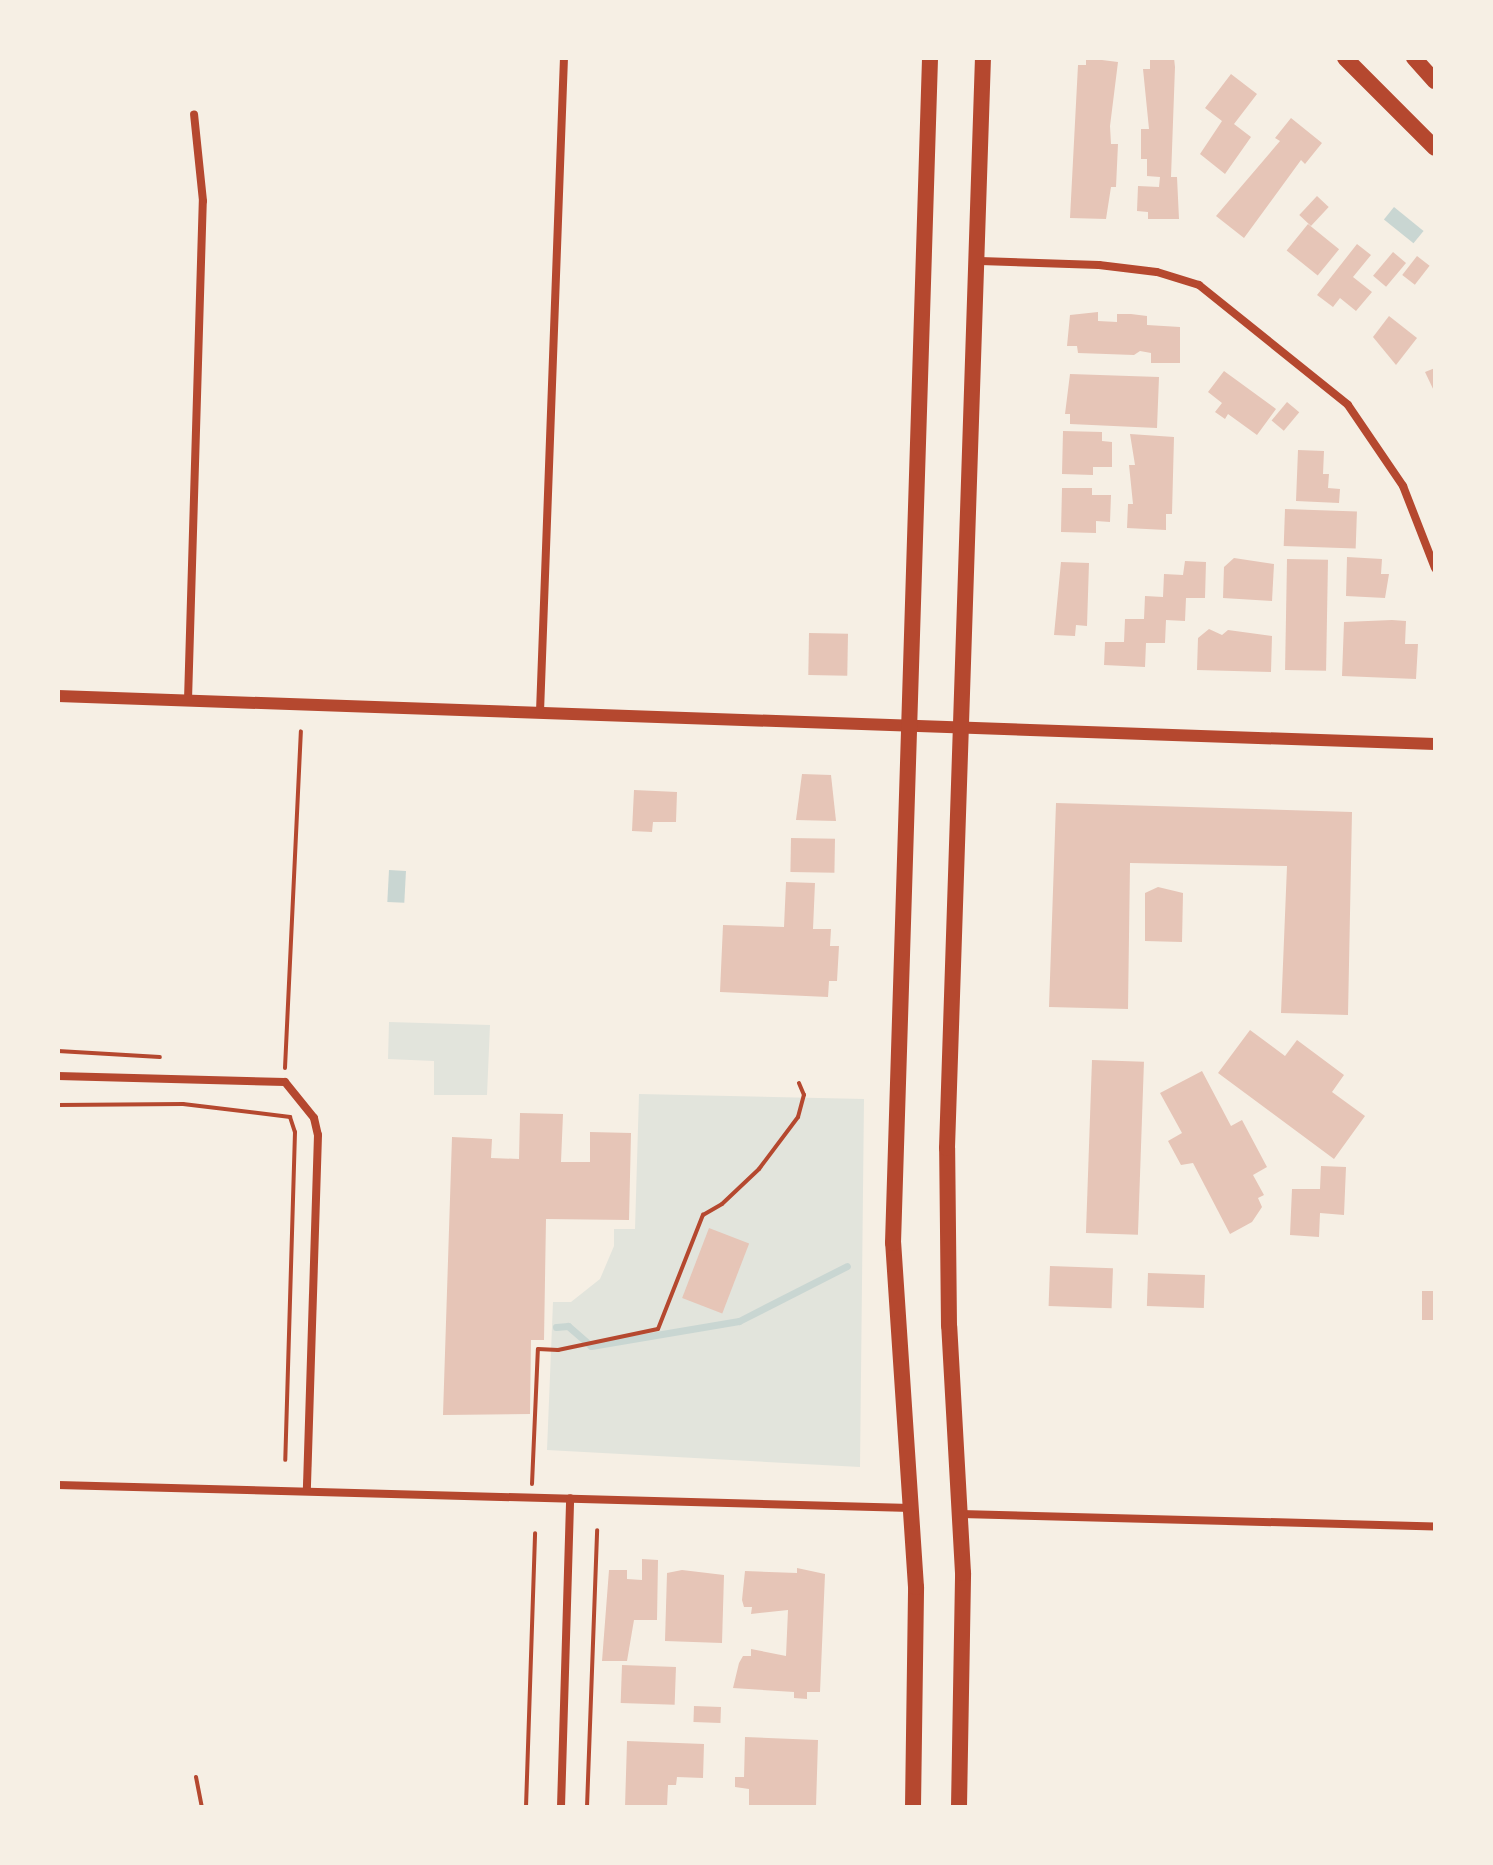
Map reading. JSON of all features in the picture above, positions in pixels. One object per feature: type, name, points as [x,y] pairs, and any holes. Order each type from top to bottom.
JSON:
[{"type":"main road","points":[[913,1807],[916,1587],[893,1243],[930,58]]},
{"type":"main road","points":[[959,1807],[961,1514],[947,1227],[980,261],[983,58]]},
{"type":"main road","points":[[1345,58],[1435,148]]},
{"type":"main road","points":[[1414,58],[1435,81]]},
{"type":"street","points":[[540,712],[564,58]]},
{"type":"street","points":[[188,700],[203,201],[194,114]]},
{"type":"street","points":[[980,261],[1125,268],[1199,285],[1348,405],[1403,486],[1435,568]]},
{"type":"street","points":[[58,696],[1435,744]]},
{"type":"street","points":[[58,1076],[285,1082],[314,1118],[318,1135],[307,1491]]},
{"type":"street","points":[[58,1485],[911,1508]]},
{"type":"street","points":[[561,1807],[570,1498]]},
{"type":"street","points":[[961,1514],[1435,1526]]},
{"type":"path","points":[[285,1082],[286,968],[296,913],[301,731]]},
{"type":"path","points":[[58,1051],[160,1057]]},
{"type":"path","points":[[533,1497],[538,1349],[570,1348],[658,1329],[703,1215],[759,1169],[798,1117],[804,1095],[799,1083]]},
{"type":"path","points":[[58,1105],[183,1104],[290,1117],[295,1132],[285,1460]]},
{"type":"path","points":[[587,1807],[597,1530]]},
{"type":"path","points":[[526,1807],[535,1533]]},
{"type":"path","points":[[196,1777],[202,1807]]},
{"type":"shaded area","points":[[1394,207],[1424,231],[1413,243],[1384,219]]},
{"type":"shaded area","points":[[389,870],[406,871],[404,903],[387,902]]},
{"type":"shaded area","points":[[389,1022],[490,1025],[487,1095],[434,1095],[434,1061],[388,1059]]},
{"type":"shaded area","points":[[639,1094],[864,1099],[860,1467],[547,1450],[553,1302],[571,1302],[600,1279],[614,1246],[614,1229],[635,1229]]},
{"type":"building","points":[[1086,58],[1118,62],[1110,126],[1111,144],[1118,144],[1116,187],[1111,187],[1106,219],[1070,218],[1078,65],[1086,65]]},
{"type":"building","points":[[1150,58],[1174,58],[1171,177],[1177,177],[1179,219],[1148,219],[1148,212],[1137,211],[1138,186],[1159,187],[1160,177],[1147,176],[1147,159],[1141,159],[1141,129],[1149,129],[1143,69],[1150,69]]},
{"type":"building","points":[[1231,74],[1257,94],[1234,124],[1251,137],[1225,174],[1200,154],[1222,121],[1205,108]]},
{"type":"building","points":[[1291,118],[1322,143],[1305,164],[1301,160],[1244,238],[1216,216],[1280,141],[1275,138]]},
{"type":"building","points":[[1317,196],[1329,207],[1311,226],[1299,215]]},
{"type":"building","points":[[1308,224],[1339,249],[1318,276],[1287,250]]},
{"type":"building","points":[[1357,244],[1371,255],[1353,277],[1372,292],[1356,311],[1340,298],[1333,307],[1317,295]]},
{"type":"building","points":[[1393,252],[1406,263],[1386,287],[1373,276]]},
{"type":"building","points":[[1417,256],[1430,266],[1415,285],[1402,275]]},
{"type":"building","points":[[1098,312],[1098,321],[1117,322],[1117,314],[1131,314],[1147,316],[1147,325],[1180,327],[1180,363],[1151,363],[1151,353],[1140,351],[1134,355],[1078,353],[1077,346],[1067,346],[1070,315]]},
{"type":"building","points":[[1389,316],[1417,338],[1396,365],[1373,337]]},
{"type":"building","points":[[1435,368],[1435,393],[1425,372]]},
{"type":"building","points":[[1224,371],[1276,409],[1257,435],[1228,414],[1225,419],[1215,412],[1222,403],[1208,392]]},
{"type":"building","points":[[1070,374],[1159,377],[1157,428],[1070,424],[1070,414],[1065,414]]},
{"type":"building","points":[[1287,402],[1299,412],[1284,431],[1272,420]]},
{"type":"building","points":[[1063,431],[1102,432],[1102,441],[1112,442],[1112,467],[1093,467],[1093,475],[1062,474]]},
{"type":"building","points":[[1130,434],[1174,437],[1172,514],[1166,514],[1166,530],[1127,528],[1128,504],[1133,504],[1129,465],[1135,465]]},
{"type":"building","points":[[1298,450],[1324,451],[1323,474],[1329,474],[1328,488],[1340,489],[1339,503],[1296,501]]},
{"type":"building","points":[[1062,488],[1092,488],[1092,495],[1111,495],[1110,522],[1096,521],[1096,533],[1061,532]]},
{"type":"building","points":[[1285,509],[1357,512],[1356,548],[1284,546]]},
{"type":"building","points":[[1347,557],[1382,559],[1381,574],[1389,574],[1385,598],[1346,596]]},
{"type":"building","points":[[1234,558],[1274,564],[1272,601],[1223,598],[1224,567]]},
{"type":"building","points":[[1287,559],[1328,560],[1326,671],[1285,670]]},
{"type":"building","points":[[1185,561],[1206,562],[1205,598],[1186,598],[1185,621],[1166,620],[1165,643],[1146,643],[1145,667],[1104,665],[1105,642],[1124,642],[1125,619],[1144,619],[1145,596],[1163,597],[1164,574],[1183,575]]},
{"type":"building","points":[[1061,562],[1089,563],[1087,626],[1076,625],[1075,636],[1054,635]]},
{"type":"building","points":[[1406,621],[1405,644],[1418,644],[1416,679],[1342,676],[1344,622]]},
{"type":"building","points":[[1209,629],[1222,635],[1228,630],[1272,636],[1271,672],[1197,670],[1198,638]]},
{"type":"building","points":[[809,633],[848,634],[847,676],[808,675]]},
{"type":"building","points":[[802,774],[831,775],[836,821],[796,820]]},
{"type":"building","points":[[634,790],[677,792],[676,822],[653,822],[652,832],[632,831]]},
{"type":"building","points":[[1056,803],[1352,812],[1348,1015],[1281,1013],[1287,866],[1130,863],[1128,1009],[1049,1007]]},
{"type":"building","points":[[791,838],[835,839],[834,873],[790,872]]},
{"type":"building","points":[[786,882],[815,883],[813,929],[831,929],[830,946],[839,946],[837,981],[829,981],[828,997],[720,992],[723,925],[784,927]]},
{"type":"building","points":[[1158,887],[1183,893],[1182,942],[1145,941],[1145,893]]},
{"type":"building","points":[[1250,1030],[1285,1056],[1297,1040],[1344,1075],[1332,1092],[1365,1116],[1334,1159],[1218,1073]]},
{"type":"building","points":[[1092,1060],[1144,1062],[1138,1235],[1086,1233]]},
{"type":"building","points":[[1202,1071],[1231,1126],[1242,1120],[1267,1167],[1253,1175],[1264,1195],[1258,1198],[1262,1207],[1252,1222],[1230,1234],[1193,1163],[1181,1165],[1168,1141],[1182,1133],[1160,1093]]},
{"type":"building","points":[[520,1113],[563,1114],[561,1162],[590,1162],[590,1132],[631,1133],[629,1220],[546,1219],[544,1340],[531,1340],[530,1414],[443,1415],[452,1137],[492,1139],[491,1158],[519,1159]]},
{"type":"building","points":[[1321,1166],[1346,1167],[1344,1215],[1320,1213],[1319,1237],[1290,1235],[1292,1189],[1320,1189]]},
{"type":"building","points":[[709,1228],[749,1243],[722,1313],[682,1298]]},
{"type":"building","points":[[1050,1266],[1113,1268],[1112,1308],[1049,1306]]},
{"type":"building","points":[[1148,1273],[1205,1275],[1204,1308],[1147,1306]]},
{"type":"building","points":[[1422,1291],[1435,1291],[1435,1320],[1422,1320]]},
{"type":"building","points":[[642,1559],[658,1560],[657,1620],[634,1620],[627,1661],[602,1661],[609,1570],[627,1570],[627,1579],[642,1580]]},
{"type":"building","points":[[797,1568],[825,1574],[820,1692],[807,1692],[807,1699],[794,1698],[794,1692],[733,1688],[739,1663],[743,1656],[751,1656],[751,1649],[786,1656],[788,1610],[751,1614],[752,1607],[744,1607],[742,1600],[745,1571],[797,1573]]},
{"type":"building","points":[[682,1570],[724,1575],[722,1643],[665,1641],[667,1573]]},
{"type":"building","points":[[622,1665],[676,1667],[675,1705],[621,1703]]},
{"type":"building","points":[[694,1706],[721,1707],[720,1723],[693,1722]]},
{"type":"building","points":[[745,1737],[818,1740],[816,1807],[749,1807],[749,1789],[735,1787],[735,1777],[744,1777]]},
{"type":"building","points":[[627,1741],[704,1744],[703,1778],[677,1777],[676,1785],[668,1785],[667,1807],[625,1807]]},
{"type":"waterway","points":[[556,1327],[568,1326],[591,1346],[739,1321],[847,1266]]}]
